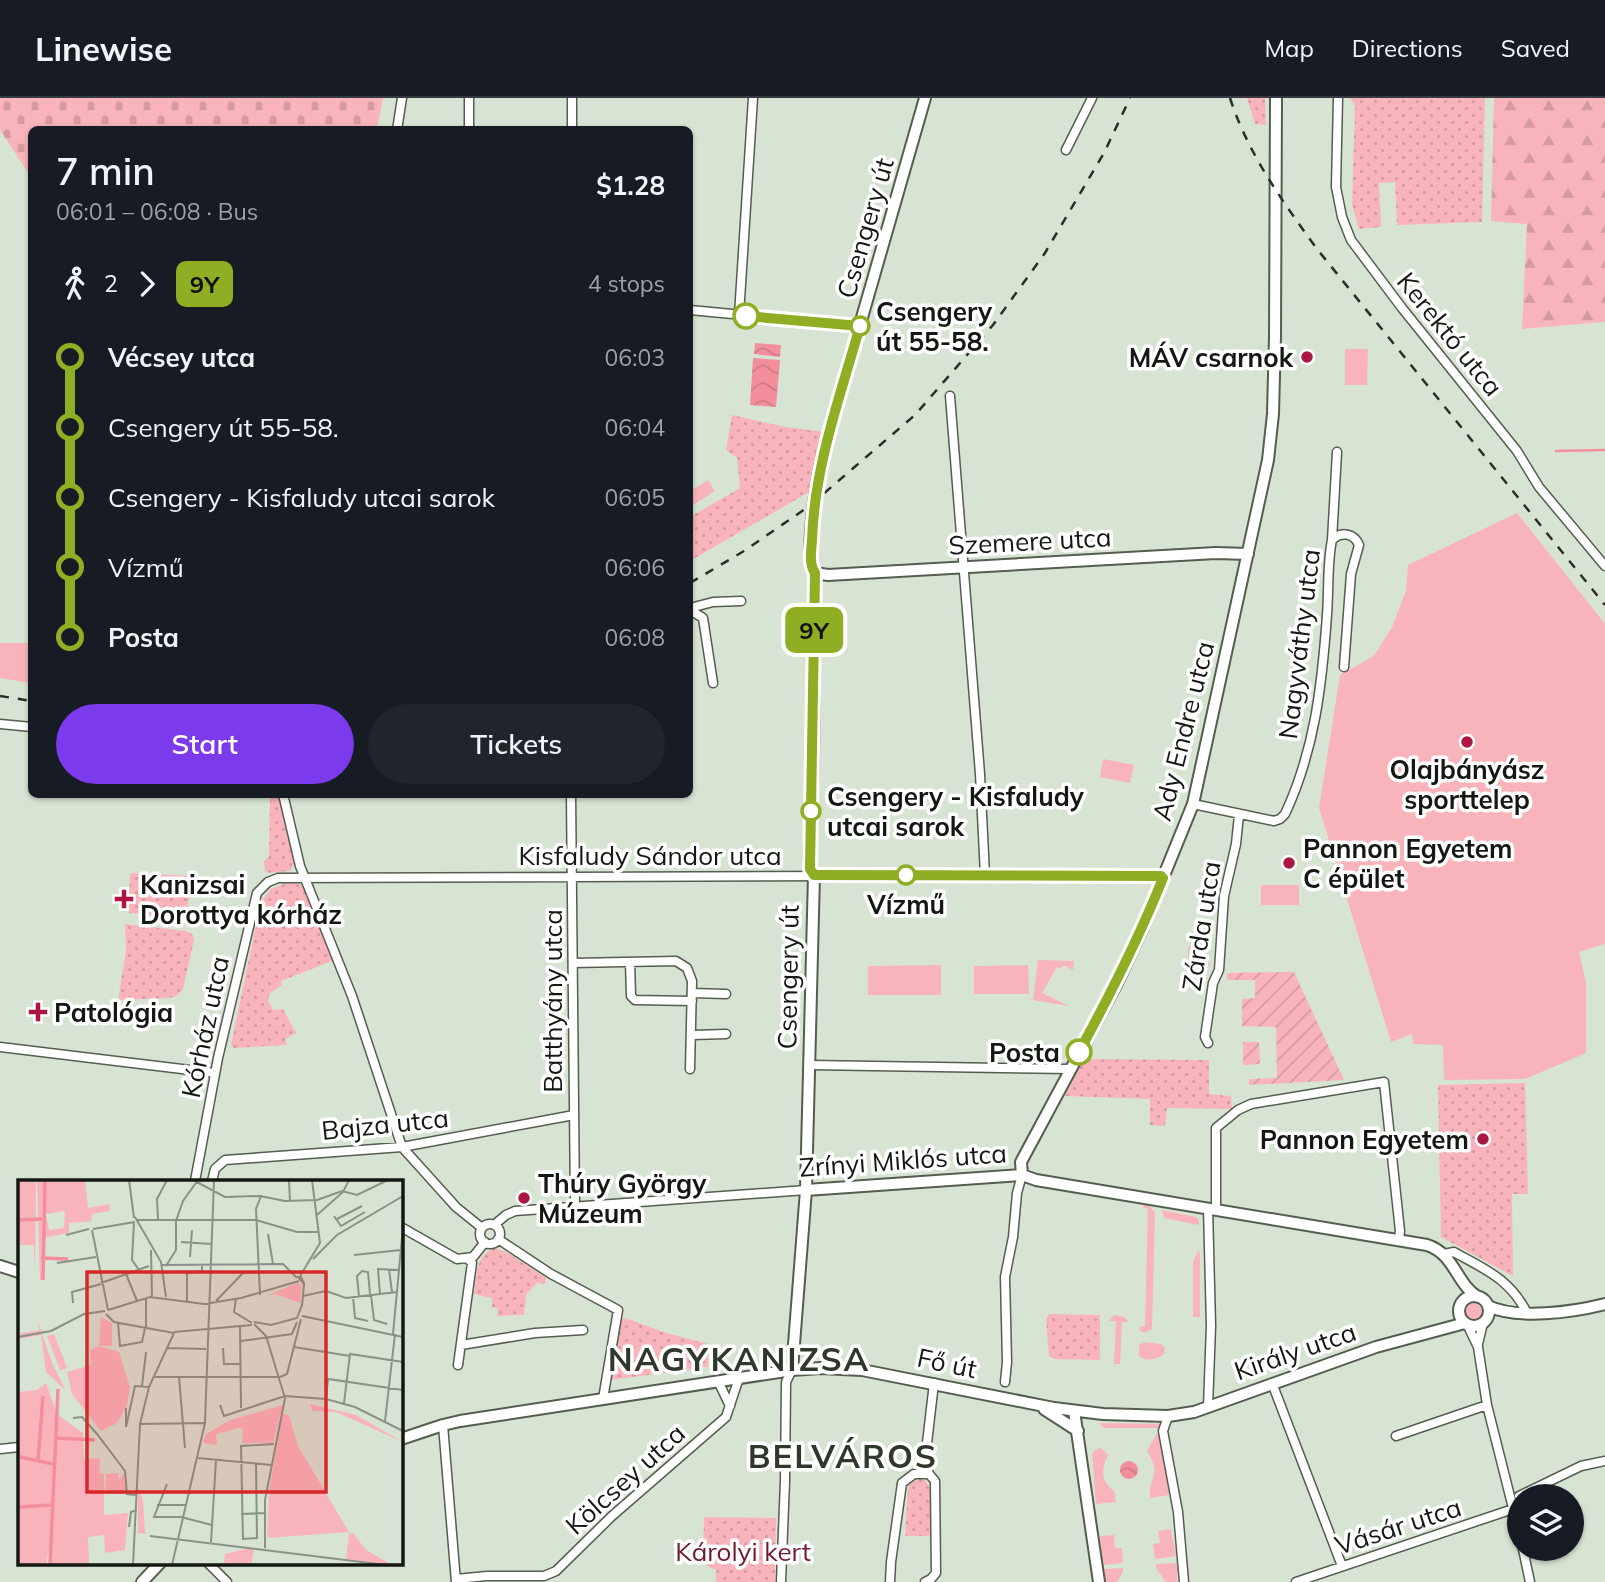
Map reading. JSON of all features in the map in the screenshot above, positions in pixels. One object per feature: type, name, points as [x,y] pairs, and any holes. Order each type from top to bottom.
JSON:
[{"type":"street","points":[[398,126],[402,98]]},
{"type":"street","points":[[469,98],[469,126]]},
{"type":"street","points":[[572,98],[572,126]]},
{"type":"street","points":[[739,315],[753,98]]},
{"type":"street","name":"Csengery út","points":[[792,1370],[806,1190],[814,875],[809,865],[815,573],[811,566],[811,543],[818,472],[925,98]]},
{"type":"street","points":[[1066,150],[1092,98]]},
{"type":"street","name":"Ady Endre utca","points":[[1005,1381],[1005,1277],[1022,1175],[1021,1162],[1116,985],[1194,804],[1268,460],[1273,414],[1276,98]]},
{"type":"street","name":"Kerektó utca","points":[[1338,98],[1336,187],[1342,217],[1351,240],[1523,460],[1539,487],[1605,566]]},
{"type":"street","points":[[693,310],[860,326]]},
{"type":"street","points":[[950,396],[980,774],[985,875]]},
{"type":"street","points":[[1332,540],[1337,452]]},
{"type":"street","name":"Nagyváthy utca","points":[[1240,815],[1280,820],[1296,788],[1316,724],[1332,540],[1340,535],[1350,535],[1359,545],[1351,574],[1344,667]]},
{"type":"street","name":"Szemere utca","points":[[815,573],[828,575],[1216,553],[1248,554]]},
{"type":"street","points":[[693,608],[713,602],[741,601]]},
{"type":"street","points":[[693,611],[703,618],[713,683]]},
{"type":"street","points":[[0,724],[28,727]]},
{"type":"street","points":[[285,798],[305,876],[352,996],[402,1147],[456,1208],[482,1228]]},
{"type":"street","name":"Batthyány utca","points":[[571,798],[575,1207]]},
{"type":"street","points":[[1194,804],[1240,815]]},
{"type":"street","name":"Zárda utca","points":[[1208,1043],[1205,1037],[1211,993],[1219,970],[1224,896],[1240,815]]},
{"type":"street","name":"Kisfaludy Sándor utca","points":[[305,876],[1157,875],[1163,878]]},
{"type":"street","name":"Kórház utca","points":[[195,1180],[215,1073],[257,893],[268,881],[305,876]]},
{"type":"street","points":[[573,963],[676,961],[683,964],[690,974],[692,997],[691,1069]]},
{"type":"street","points":[[630,962],[631,996],[635,1000],[726,994]]},
{"type":"street","points":[[692,1035],[726,1034]]},
{"type":"street","points":[[0,1047],[215,1073]]},
{"type":"street","points":[[809,1065],[1070,1069]]},
{"type":"street","points":[[1208,1407],[1216,1128],[1238,1110],[1251,1104],[1384,1082],[1399,1239]]},
{"type":"street","name":"Bajza utca","points":[[212,1180],[215,1168],[225,1160],[402,1147],[574,1115]]},
{"type":"street","name":"Zrínyi Miklós utca","points":[[494,1225],[515,1211],[1022,1175],[1036,1181],[1399,1239],[1433,1247],[1444,1254]]},
{"type":"street","points":[[487,1224],[494,1225],[499,1229],[498,1239],[491,1243],[485,1242],[481,1237],[482,1228],[487,1224]]},
{"type":"street","points":[[402,1228],[457,1259],[468,1259],[479,1252],[485,1242]]},
{"type":"street","points":[[402,1439],[443,1425],[603,1399],[618,1310],[551,1274],[498,1239]]},
{"type":"street","points":[[1510,1313],[1488,1306],[1468,1290],[1444,1254],[1454,1252],[1495,1276],[1514,1290],[1525,1308]]},
{"type":"street","points":[[458,1365],[472,1264],[468,1259]]},
{"type":"street","points":[[0,1266],[18,1272]]},
{"type":"street","points":[[1458,1273],[1461,1317],[1478,1346],[1487,1405],[1511,1484]]},
{"type":"street","points":[[1461,1306],[1470,1297],[1478,1297]]},
{"type":"street","points":[[1466,1324],[1476,1326],[1525,1308],[1562,1311],[1605,1304]]},
{"type":"street","name":"Király utca","points":[[1437,1330],[1452,1320],[1461,1306]]},
{"type":"street","points":[[1478,1346],[1488,1306]]},
{"type":"street","name":"Király utca","points":[[1091,1412],[1168,1416],[1186,1414],[1376,1347],[1466,1324]]},
{"type":"street","points":[[461,1345],[535,1332],[583,1330]]},
{"type":"street","name":"Fő út","points":[[603,1399],[792,1370],[846,1368],[934,1382],[1039,1405],[1091,1412]]},
{"type":"street","points":[[781,1582],[786,1381],[792,1370]]},
{"type":"street","name":"Kölcsey utca","points":[[456,1581],[487,1576],[540,1576],[556,1571],[612,1516],[726,1417],[739,1378]]},
{"type":"street","points":[[718,1381],[730,1406]]},
{"type":"street","points":[[925,1582],[936,1573],[935,1481],[929,1474],[925,1460],[934,1382]]},
{"type":"street","points":[[1272,1383],[1342,1566]]},
{"type":"street","points":[[1039,1405],[1078,1431]]},
{"type":"street","points":[[1396,1436],[1487,1405]]},
{"type":"street","points":[[1074,1411],[1099,1582]]},
{"type":"street","points":[[1168,1416],[1163,1431],[1178,1512],[1184,1582]]},
{"type":"street","points":[[443,1425],[454,1530],[456,1581]]},
{"type":"street","points":[[0,1449],[18,1447]]},
{"type":"street","name":"Vásár utca","points":[[1548,1484],[1581,1466],[1605,1461]]},
{"type":"street","points":[[890,1582],[902,1483],[914,1474],[929,1474]]},
{"type":"street","name":"Vásár utca","points":[[1296,1582],[1507,1504]]},
{"type":"street","points":[[1526,1561],[1530,1582]]},
{"type":"street","points":[[142,1581],[151,1564]]},
{"type":"street","points":[[142,1581],[159,1564]]},
{"type":"street","points":[[209,1564],[227,1582]]},
{"type":"green space","points":[[0,98],[383,98],[378,126],[28,126],[28,172],[0,130]]},
{"type":"green space","points":[[1247,98],[1265,98],[1266,125],[1255,124]]},
{"type":"green space","points":[[1350,98],[1485,98],[1482,222],[1397,225],[1395,182],[1379,183],[1381,227],[1359,229],[1352,205],[1355,105]]},
{"type":"green space","points":[[1494,98],[1605,98],[1605,322],[1522,329],[1527,224],[1491,221]]},
{"type":"green space","points":[[1345,349],[1368,349],[1367,385],[1345,385]]},
{"type":"green space","points":[[732,415],[785,427],[824,432],[809,492],[693,559],[693,515],[740,488],[737,458],[726,450]]},
{"type":"green space","points":[[708,480],[715,491],[693,505],[693,489]]},
{"type":"green space","name":"Olajbányász sporttelep","points":[[1517,513],[1605,624],[1605,944],[1579,952],[1586,983],[1586,1053],[1525,1079],[1444,1080],[1443,1045],[1413,1044],[1412,1034],[1391,1042],[1319,808],[1340,675],[1374,656],[1392,627],[1406,591],[1408,565]]},
{"type":"green space","points":[[0,643],[28,643],[28,683],[0,678]]},
{"type":"green space","points":[[1103,759],[1134,765],[1130,783],[1100,777]]},
{"type":"green space","points":[[270,798],[280,798],[294,864],[290,871],[268,873],[265,871],[264,861],[269,857]]},
{"type":"green space","points":[[130,873],[193,876],[184,926],[164,923],[165,916],[129,913]]},
{"type":"green space","points":[[289,882],[304,885],[332,961],[281,981],[282,985],[270,993],[268,1000],[273,1010],[283,1009],[296,1033],[285,1039],[287,1045],[234,1048],[231,1045],[261,902],[271,889]]},
{"type":"green space","points":[[1261,885],[1299,885],[1299,905],[1261,905]]},
{"type":"green space","points":[[125,924],[192,934],[194,940],[183,989],[178,995],[170,998],[118,1000],[126,951]]},
{"type":"green space","points":[[1203,945],[1210,965],[1200,968],[1196,964],[1188,966],[1188,947]]},
{"type":"green space","points":[[1038,960],[1074,961],[1073,970],[1063,965],[1061,969],[1057,967],[1042,993],[1069,1006],[1033,1000]]},
{"type":"green space","points":[[941,965],[941,995],[868,995],[868,966]]},
{"type":"green space","points":[[1028,965],[1029,994],[974,994],[974,966]]},
{"type":"green space","points":[[1294,972],[1344,1080],[1249,1085],[1249,1079],[1277,1078],[1276,1027],[1242,1026],[1242,999],[1255,998],[1255,980],[1227,980],[1227,973]]},
{"type":"green space","points":[[1243,1042],[1259,1042],[1260,1064],[1243,1065]]},
{"type":"green space","points":[[1083,1059],[1209,1060],[1209,1094],[1231,1096],[1232,1109],[1167,1108],[1165,1126],[1150,1125],[1150,1099],[1065,1096]]},
{"type":"green space","name":"Pannon Egyetem","points":[[1525,1083],[1528,1194],[1512,1194],[1513,1276],[1441,1237],[1438,1085]]},
{"type":"green space","points":[[1146,1204],[1155,1213],[1152,1329],[1145,1333],[1140,1331],[1139,1327],[1145,1326],[1148,1209],[1142,1207]]},
{"type":"green space","points":[[1162,1210],[1196,1217],[1199,1225],[1164,1218]]},
{"type":"green space","points":[[495,1248],[508,1253],[546,1278],[545,1284],[537,1283],[526,1295],[524,1315],[497,1316],[498,1308],[492,1307],[492,1298],[474,1294],[480,1261],[488,1251]]},
{"type":"green space","points":[[1198,1251],[1200,1317],[1193,1317],[1193,1262]]},
{"type":"green space","points":[[1469,1303],[1477,1303],[1482,1312],[1480,1319],[1469,1321],[1464,1316],[1464,1308]]},
{"type":"green space","points":[[1049,1314],[1100,1315],[1100,1360],[1054,1359],[1049,1356],[1046,1319]]},
{"type":"green space","points":[[1114,1315],[1125,1317],[1128,1322],[1122,1322],[1120,1364],[1114,1364],[1116,1321],[1109,1321]]},
{"type":"green space","points":[[626,1318],[663,1332],[708,1344],[708,1367],[610,1380],[620,1320]]},
{"type":"green space","points":[[1145,1342],[1161,1344],[1165,1348],[1164,1354],[1152,1360],[1139,1356],[1139,1345]]},
{"type":"green space","points":[[1100,1423],[1160,1424],[1160,1428],[1103,1428]]},
{"type":"green space","points":[[1160,1434],[1169,1495],[1150,1498],[1154,1466],[1147,1451],[1156,1435]]},
{"type":"green space","points":[[1100,1447],[1108,1455],[1104,1475],[1107,1484],[1114,1491],[1116,1502],[1096,1504],[1092,1453]]},
{"type":"green space","points":[[919,1479],[925,1480],[931,1490],[932,1536],[905,1536],[908,1487]]},
{"type":"green space","name":"Károlyi kert","points":[[704,1517],[776,1518],[775,1582],[716,1582],[716,1570],[703,1564]]},
{"type":"green space","points":[[1171,1529],[1176,1556],[1155,1559],[1153,1544],[1160,1543],[1158,1531]]},
{"type":"green space","points":[[1114,1535],[1115,1548],[1122,1548],[1123,1563],[1103,1565],[1100,1536]]},
{"type":"green space","points":[[1177,1563],[1177,1582],[1166,1582],[1156,1564]]},
{"type":"green space","points":[[1123,1568],[1117,1582],[1105,1582],[1103,1569]]},
{"type":"water","points":[[755,343],[781,345],[780,357],[754,354]]},
{"type":"water","points":[[753,358],[780,360],[776,407],[750,405]]},
{"type":"water","points":[[1125,1461],[1133,1461],[1138,1470],[1136,1477],[1125,1479],[1120,1474],[1120,1466]]},
{"type":"waterway","points":[[1556,451],[1605,450]]},
{"type":"railway","points":[[693,581],[744,551],[808,507],[915,415],[993,325],[1045,253],[1104,153],[1130,98]]},
{"type":"railway","points":[[1230,98],[1256,158],[1317,249],[1605,605]]},
{"type":"railway","points":[[0,696],[28,700]]},
{"type":"bus line","name":"9Y","points":[[746,316],[860,326],[818,472],[814,502],[811,553],[811,566],[815,573],[810,869],[814,875],[1161,876],[1163,878],[1141,932],[1116,985],[1079,1052]]},
{"type":"place","name":"Csengery út 55-58.","points":[[860,326]]},
{"type":"place","name":"MÁV csarnok","points":[[1307,357]]},
{"type":"place","name":"Olajbányász sporttelep","points":[[1467,742]]},
{"type":"place","name":"Csengery - Kisfaludy utcai sarok","points":[[811,811]]},
{"type":"place","name":"Pannon Egyetem C épület","points":[[1289,863]]},
{"type":"place","name":"Vízmű","points":[[906,875]]},
{"type":"place","name":"Kanizsai Dorottya kórház","points":[[124,899]]},
{"type":"place","name":"Patológia","points":[[38,1012]]},
{"type":"place","name":"Posta","points":[[1079,1052]]},
{"type":"place","name":"Pannon Egyetem","points":[[1483,1139]]},
{"type":"place","name":"Thúry György Múzeum","points":[[524,1198]]},
{"type":"district","name":"NAGYKANIZSA","points":[[739,1358]]},
{"type":"district","name":"BELVÁROS","points":[[843,1455]]}]
